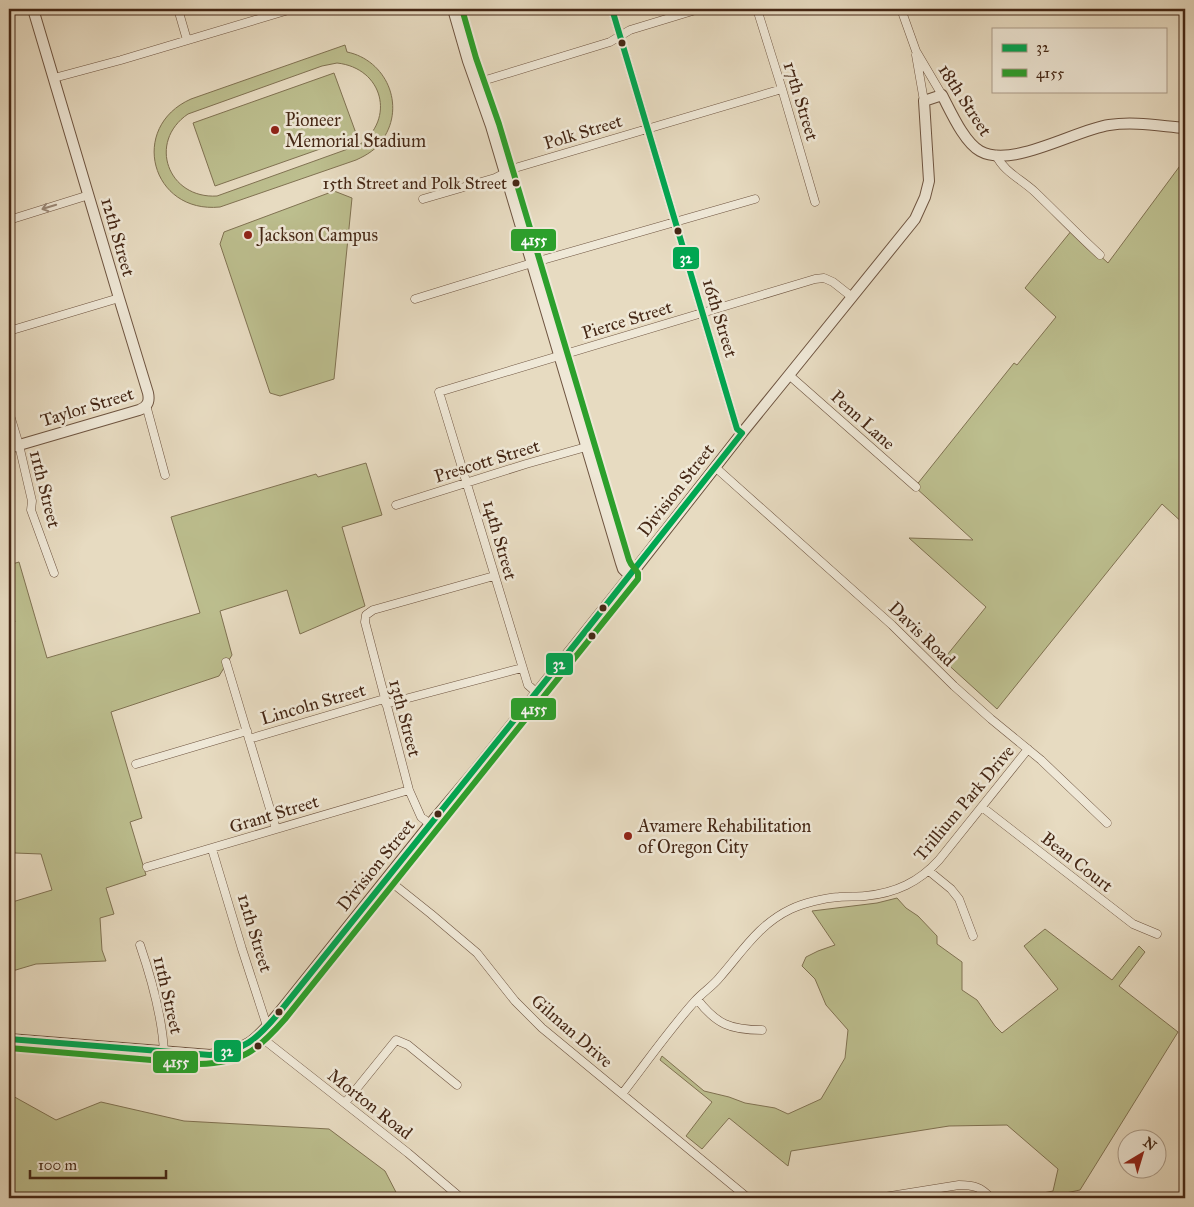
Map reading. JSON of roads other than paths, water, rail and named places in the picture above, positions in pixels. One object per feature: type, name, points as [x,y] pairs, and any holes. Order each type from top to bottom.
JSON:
[{"type":"street","name":"12th Street","points":[[33,9],[118,298],[149,396],[149,402],[146,406],[165,475]]},
{"type":"street","points":[[178,9],[187,40]]},
{"type":"street","points":[[54,78],[292,9]]},
{"type":"street","points":[[454,9],[462,42],[485,107],[532,263],[620,563],[630,576]]},
{"type":"street","name":"16th Street","points":[[612,9],[736,429],[742,433]]},
{"type":"street","points":[[476,83],[610,42],[630,30],[699,9]]},
{"type":"street","name":"17th Street","points":[[757,9],[815,202]]},
{"type":"street","name":"18th Street","points":[[901,9],[916,51],[970,144],[984,153],[996,155]]},
{"type":"street","name":"18th Street","points":[[916,51],[924,101],[929,181]]},
{"type":"street","name":"Polk Street","points":[[423,199],[496,178],[515,168],[782,89]]},
{"type":"street","points":[[924,101],[942,96]]},
{"type":"street","points":[[1100,255],[1034,191],[1005,169],[996,155],[1020,154],[1091,130],[1112,125],[1131,124],[1185,128]]},
{"type":"street","name":"Division Street","points":[[9,1039],[199,1055],[223,1054],[242,1047],[260,1035],[477,768],[914,219],[925,197],[929,181]]},
{"type":"street","points":[[9,220],[89,195]]},
{"type":"street","points":[[416,299],[532,263],[755,199]]},
{"type":"street","name":"Pierce Street","points":[[439,392],[815,279],[824,278],[833,282],[852,297]]},
{"type":"street","points":[[9,331],[118,298]]},
{"type":"street","name":"Penn Lane","points":[[789,375],[916,488]]},
{"type":"street","name":"14th Street","points":[[439,392],[522,668],[528,685],[536,692]]},
{"type":"street","name":"Taylor Street","points":[[14,446],[138,410],[146,406]]},
{"type":"street","name":"11th Street","points":[[9,412],[14,446],[32,501],[30,510],[54,573]]},
{"type":"street","name":"Prescott Street","points":[[396,505],[586,447]]},
{"type":"street","name":"Davis Road","points":[[715,467],[892,625],[954,686],[1028,749],[1107,823]]},
{"type":"street","name":"13th Street","points":[[430,824],[421,817],[409,790],[365,622],[366,615],[373,610],[494,576]]},
{"type":"street","points":[[226,662],[276,829]]},
{"type":"street","name":"Lincoln Street","points":[[136,764],[522,668]]},
{"type":"street","name":"Trillium Park Drive","points":[[622,1094],[697,999],[715,984],[752,938],[765,926],[801,904],[837,897],[866,896],[888,892],[903,887],[922,876],[929,871],[1028,749]]},
{"type":"street","name":"Grant Street","points":[[147,867],[409,790]]},
{"type":"street","name":"Bean Court","points":[[982,807],[1133,924],[1157,934]]},
{"type":"street","name":"12th Street","points":[[212,848],[267,1026]]},
{"type":"street","points":[[929,871],[951,889],[959,900],[973,936]]},
{"type":"street","name":"Gilman Drive","points":[[386,878],[477,953],[529,1016],[748,1198]]},
{"type":"street","name":"11th Street","points":[[140,945],[156,994],[164,1052]]},
{"type":"street","points":[[697,999],[714,1017],[731,1027],[762,1030]]},
{"type":"street","name":"Morton Road","points":[[260,1035],[462,1198]]},
{"type":"street","points":[[345,1103],[396,1040],[408,1044],[457,1085]]},
{"type":"street","points":[[878,1198],[959,1185],[977,1187],[985,1191],[991,1198]]},
{"type":"place","name":"Pioneer Memorial Stadium","points":[[275,130]]},
{"type":"place","name":"15th Street and Polk Street","points":[[516,183]]},
{"type":"place","name":"Jackson Campus","points":[[248,235]]},
{"type":"place","name":"Avamere Rehabilitation of Oregon City","points":[[628,836]]}]
